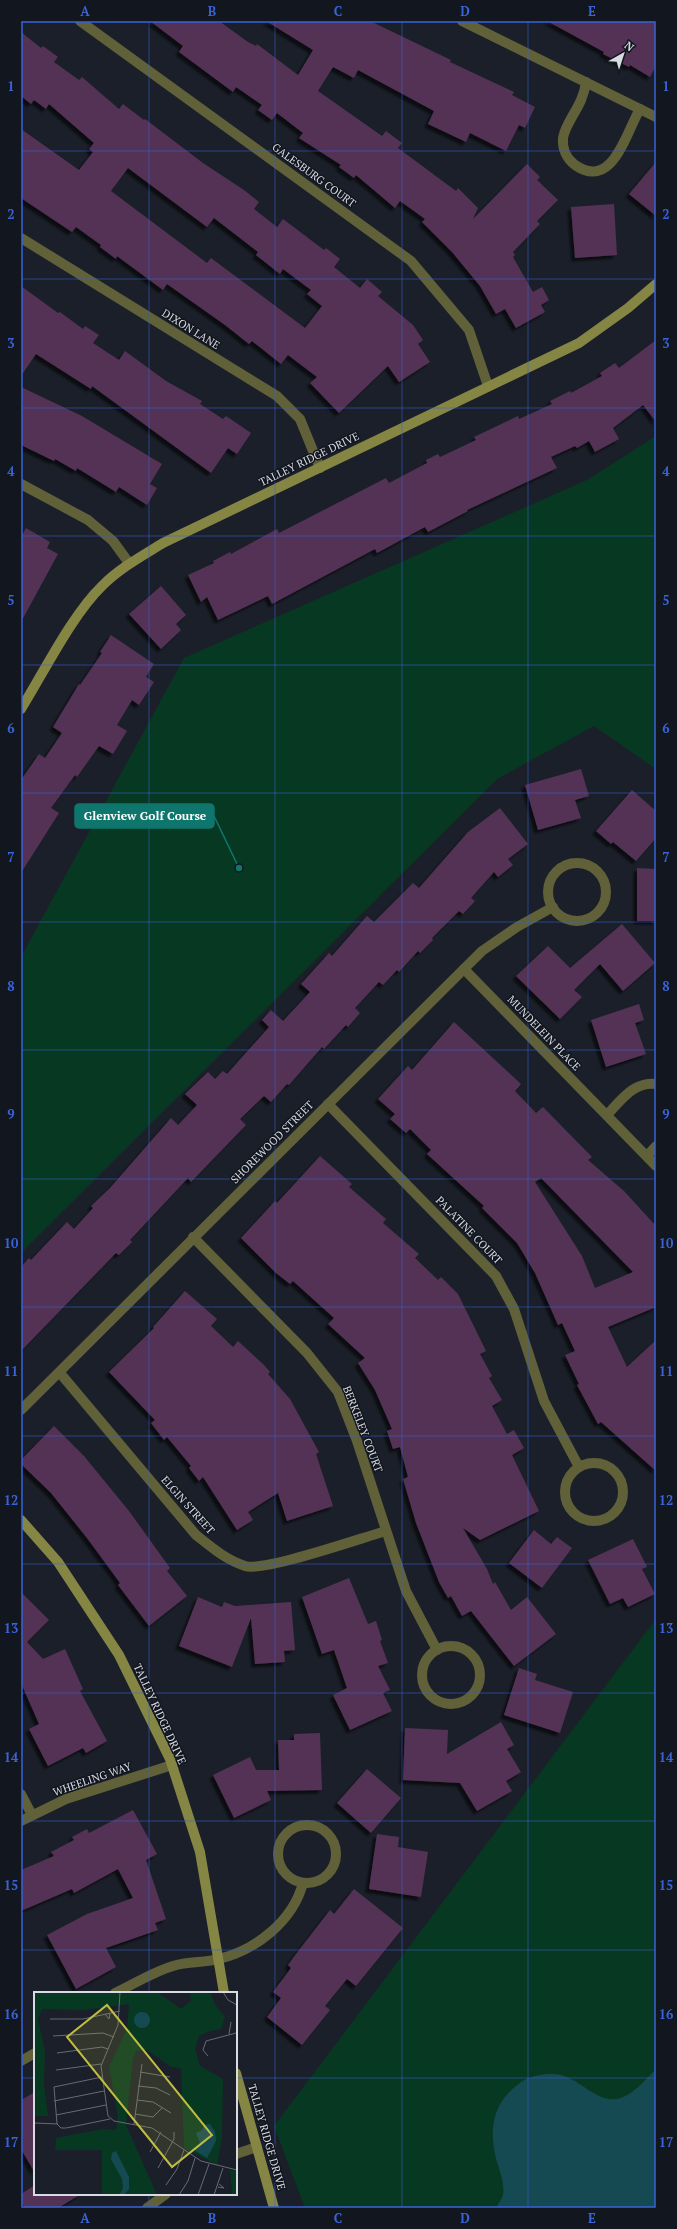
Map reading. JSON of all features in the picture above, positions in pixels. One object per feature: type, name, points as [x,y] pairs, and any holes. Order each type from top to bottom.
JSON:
[{"type":"street","name":"GALESBURG COURT","points":[[80,21],[411,261],[469,330],[488,386]]},
{"type":"street","points":[[462,21],[656,117]]},
{"type":"street","points":[[586,82],[585,94],[563,138],[564,151],[571,162],[582,169],[594,171],[606,167],[616,158],[640,110]]},
{"type":"street","name":"DIXON LANE","points":[[21,238],[277,396],[300,420],[320,468]]},
{"type":"street","name":"TALLEY RIDGE DRIVE","points":[[21,709],[24,697],[76,618],[102,586],[129,563],[163,543],[579,342],[628,308],[656,284]]},
{"type":"street","points":[[21,484],[88,520],[113,541],[129,563]]},
{"type":"street","points":[[575,863],[588,865],[602,877],[606,896],[603,905],[596,913],[588,918],[578,920],[568,919],[553,907],[549,899],[549,885],[555,873],[562,867],[575,863]]},
{"type":"street","name":"SHOREWOOD STREET","points":[[21,1410],[60,1373],[192,1237],[482,951],[517,927],[553,907]]},
{"type":"street","name":"MUNDELEIN PLACE","points":[[464,969],[656,1166]]},
{"type":"street","points":[[607,1115],[635,1086],[648,1083],[656,1084]]},
{"type":"street","name":"PALATINE COURT","points":[[328,1104],[496,1276],[514,1309],[544,1401],[579,1467]]},
{"type":"street","points":[[647,1156],[656,1146]]},
{"type":"street","name":"BERKELEY COURT","points":[[192,1237],[307,1353],[338,1392],[406,1591],[437,1650]]},
{"type":"street","name":"ELGIN STREET","points":[[60,1373],[196,1535],[225,1556],[246,1566],[271,1565],[386,1531]]},
{"type":"street","points":[[587,1464],[601,1464],[613,1470],[618,1477],[622,1486],[620,1504],[609,1517],[594,1520],[580,1517],[567,1502],[565,1492],[567,1482],[571,1474],[579,1467],[587,1464]]},
{"type":"street","name":"TALLEY RIDGE DRIVE","points":[[21,1520],[58,1562],[119,1655],[172,1765],[200,1852],[224,1992]]},
{"type":"street","points":[[454,1646],[471,1653],[476,1660],[480,1677],[473,1694],[466,1700],[457,1703],[447,1703],[437,1700],[429,1693],[424,1684],[422,1675],[424,1665],[429,1656],[437,1650],[454,1646]]},
{"type":"street","name":"WHEELING WAY","points":[[21,1821],[66,1799],[172,1765]]},
{"type":"street","points":[[21,1794],[32,1815]]},
{"type":"street","points":[[304,1826],[314,1826],[330,1837],[336,1855],[334,1865],[322,1880],[303,1883],[294,1880],[281,1867],[279,1849],[288,1833],[304,1826]]},
{"type":"street","points":[[117,1992],[173,1966],[219,1959],[250,1947],[276,1928],[300,1895],[303,1883]]},
{"type":"street","points":[[21,2061],[34,2054]]},
{"type":"street","name":"TALLEY RIDGE DRIVE","points":[[237,2077],[274,2208]]},
{"type":"street","points":[[237,2154],[257,2147]]},
{"type":"street","points":[[147,2208],[165,2195]]},
{"type":"green space","points":[[656,436],[656,769],[594,726],[497,779],[21,1253],[21,957],[184,658],[587,480]]},
{"type":"green space","points":[[656,1619],[656,2208],[305,2208],[274,2126]]},
{"type":"water","points":[[656,2069],[656,2208],[496,2208],[502,2197],[503,2187],[494,2149],[493,2125],[501,2103],[507,2094],[516,2086],[528,2078],[553,2074],[564,2076],[601,2097],[611,2099],[621,2098],[631,2093]]},
{"type":"building","points":[[150,21],[219,21],[248,42],[256,46],[257,44],[298,75],[313,50],[266,21],[370,21],[451,60],[450,62],[514,92],[512,95],[535,107],[525,128],[519,125],[506,151],[470,133],[466,142],[428,124],[434,111],[358,70],[354,78],[333,67],[318,91],[382,136],[386,131],[402,143],[398,148],[456,191],[458,188],[478,208],[473,219],[527,164],[540,177],[537,180],[558,200],[537,221],[540,224],[513,252],[515,255],[513,257],[533,292],[542,287],[549,300],[541,305],[545,312],[516,328],[505,309],[496,314],[480,286],[452,252],[422,222],[425,219],[400,201],[395,208],[356,175],[354,178],[339,167],[341,165],[299,138],[303,133],[277,113],[272,120],[258,110],[262,105],[236,87],[233,92],[179,52],[183,46]]},
{"type":"building","points":[[547,21],[656,21],[656,66],[650,77],[630,65],[629,67],[603,54],[604,52]]},
{"type":"building","points":[[21,32],[41,48],[43,46],[58,57],[54,62],[79,80],[82,77],[119,109],[123,104],[203,163],[244,190],[259,202],[254,209],[277,227],[283,219],[324,250],[326,248],[340,259],[334,267],[360,288],[367,279],[382,292],[378,296],[413,325],[423,340],[418,344],[430,362],[399,382],[388,366],[339,413],[310,383],[317,377],[288,355],[281,364],[252,341],[249,344],[167,284],[163,290],[117,256],[116,259],[100,247],[101,245],[76,227],[72,232],[21,198],[21,129],[79,170],[93,152],[89,149],[94,143],[49,104],[46,109],[34,100],[31,104],[21,96]],"holes":[[[128,168],[207,227],[214,218],[258,252],[256,255],[280,274],[283,269],[311,290],[307,294],[322,306],[305,328],[211,258],[207,263],[111,191]]]},
{"type":"building","points":[[656,162],[656,216],[629,194]]},
{"type":"building","points":[[614,204],[617,255],[575,258],[571,207]]},
{"type":"building","points":[[21,286],[83,329],[85,326],[99,335],[93,343],[119,360],[125,351],[166,381],[202,401],[200,404],[223,419],[226,416],[251,433],[237,454],[228,448],[211,473],[92,386],[91,389],[36,354],[21,376]]},
{"type":"building","points":[[656,340],[656,422],[643,405],[613,428],[619,439],[595,452],[589,441],[577,448],[575,446],[551,457],[557,468],[467,510],[468,511],[428,532],[425,527],[377,553],[375,549],[272,604],[268,596],[218,620],[207,597],[201,602],[188,575],[214,563],[213,561],[230,552],[231,554],[277,529],[279,533],[386,478],[389,483],[427,463],[426,460],[438,454],[440,457],[476,440],[474,437],[518,416],[519,419],[552,404],[550,401],[570,391],[571,393],[602,376],[600,373],[615,363],[619,368]]},
{"type":"building","points":[[21,387],[82,416],[162,464],[150,484],[157,488],[147,505],[119,487],[116,492],[77,468],[76,471],[55,459],[54,461],[21,445]]},
{"type":"building","points":[[26,528],[50,542],[47,548],[58,554],[21,622],[21,537]]},
{"type":"building","points":[[161,586],[186,615],[176,624],[181,630],[161,649],[129,614]]},
{"type":"building","points":[[111,635],[154,664],[146,677],[154,682],[139,705],[132,700],[117,725],[127,731],[113,754],[99,746],[77,777],[75,775],[51,808],[59,813],[21,873],[21,780],[39,754],[45,758],[62,733],[53,727],[79,684],[80,685],[102,653],[100,652]]},
{"type":"building","points":[[581,769],[589,796],[575,800],[581,818],[538,830],[525,785]]},
{"type":"building","points":[[632,790],[656,811],[656,838],[636,861],[613,842],[611,844],[596,831]]},
{"type":"building","points":[[500,808],[528,844],[508,859],[513,865],[498,877],[494,872],[471,898],[475,901],[463,914],[459,911],[432,938],[433,940],[420,953],[418,951],[399,972],[397,970],[383,985],[379,982],[355,1008],[360,1013],[348,1027],[346,1025],[324,1049],[322,1047],[289,1085],[287,1084],[271,1102],[264,1096],[240,1119],[246,1125],[191,1182],[188,1178],[130,1240],[132,1242],[119,1255],[116,1253],[21,1351],[21,1267],[29,1258],[31,1260],[67,1222],[74,1229],[93,1208],[91,1206],[110,1188],[171,1118],[178,1125],[197,1105],[185,1094],[208,1072],[215,1079],[223,1071],[227,1074],[269,1027],[262,1020],[271,1010],[283,1021],[310,992],[301,984],[329,953],[332,956],[367,916],[374,922],[413,883],[419,888],[468,832]]},
{"type":"building","points":[[637,868],[656,869],[656,921],[637,921]]},
{"type":"building","points":[[622,924],[655,963],[623,991],[600,964],[574,990],[582,997],[560,1019],[516,976],[548,946],[570,968]]},
{"type":"building","points":[[639,1004],[644,1020],[635,1023],[646,1054],[606,1067],[591,1020]]},
{"type":"building","points":[[454,1022],[521,1084],[515,1091],[536,1113],[543,1107],[592,1157],[588,1160],[624,1191],[656,1226],[656,1307],[608,1327],[627,1367],[656,1340],[656,1471],[601,1422],[598,1424],[577,1385],[579,1384],[565,1355],[575,1351],[562,1323],[558,1325],[535,1273],[517,1243],[482,1208],[484,1206],[427,1154],[431,1150],[410,1129],[406,1133],[390,1119],[395,1114],[378,1099],[408,1066],[412,1070]],"holes":[[[541,1178],[633,1272],[595,1288],[582,1256],[535,1182]]]},
{"type":"building","points":[[320,1156],[352,1184],[349,1187],[386,1219],[383,1223],[419,1254],[415,1258],[438,1280],[441,1277],[458,1294],[486,1351],[480,1354],[492,1376],[489,1378],[502,1400],[492,1406],[507,1434],[514,1430],[524,1448],[512,1455],[539,1511],[480,1540],[463,1528],[487,1569],[493,1584],[495,1582],[511,1610],[527,1597],[556,1634],[514,1666],[471,1611],[462,1616],[451,1596],[448,1598],[439,1582],[416,1523],[403,1479],[408,1477],[400,1447],[393,1449],[387,1431],[392,1429],[375,1390],[358,1363],[365,1358],[328,1324],[334,1318],[293,1281],[290,1284],[276,1273],[241,1238],[275,1201],[277,1203]]},
{"type":"building","points":[[185,1291],[217,1319],[211,1326],[233,1347],[238,1341],[264,1365],[270,1372],[268,1374],[290,1399],[319,1452],[316,1454],[333,1506],[287,1521],[278,1493],[248,1512],[253,1520],[237,1530],[203,1477],[199,1481],[189,1468],[191,1466],[167,1437],[164,1440],[151,1423],[155,1420],[109,1372],[154,1328],[153,1327]]},
{"type":"building","points":[[54,1426],[84,1456],[129,1511],[170,1568],[167,1571],[187,1596],[149,1626],[118,1585],[120,1583],[87,1538],[51,1493],[21,1464],[21,1460]]},
{"type":"building","points":[[534,1530],[551,1544],[557,1537],[572,1548],[542,1588],[509,1563]]},
{"type":"building","points":[[633,1539],[647,1567],[642,1569],[655,1594],[628,1607],[623,1598],[610,1604],[588,1560]]},
{"type":"building","points":[[349,1578],[368,1624],[376,1621],[382,1640],[380,1641],[388,1663],[378,1666],[390,1690],[383,1693],[392,1711],[350,1730],[333,1695],[347,1688],[334,1650],[322,1654],[302,1597]]},
{"type":"building","points":[[21,1592],[49,1620],[27,1642],[43,1659],[65,1649],[83,1689],[80,1691],[107,1741],[86,1753],[83,1748],[48,1766],[29,1729],[39,1724],[21,1683]]},
{"type":"building","points":[[198,1597],[222,1607],[224,1602],[235,1606],[291,1602],[295,1650],[284,1651],[285,1662],[255,1664],[251,1618],[232,1667],[179,1646]]},
{"type":"building","points":[[519,1668],[537,1674],[535,1680],[573,1692],[560,1733],[504,1715]]},
{"type":"building","points":[[501,1722],[514,1745],[507,1749],[521,1772],[506,1781],[512,1791],[477,1811],[460,1783],[403,1780],[405,1728],[448,1730],[447,1754]]},
{"type":"building","points":[[320,1733],[322,1790],[267,1791],[271,1800],[234,1818],[213,1775],[250,1757],[256,1770],[279,1770],[278,1740],[294,1740],[294,1734]]},
{"type":"building","points":[[367,1769],[401,1798],[371,1833],[337,1803]]},
{"type":"building","points":[[133,1810],[157,1854],[146,1860],[166,1919],[155,1923],[158,1930],[106,1948],[116,1967],[76,1989],[47,1935],[87,1914],[133,1898],[118,1869],[74,1893],[72,1889],[21,1911],[21,1870],[54,1856],[51,1852],[74,1840],[72,1837],[87,1829],[89,1833]]},
{"type":"building","points":[[377,1834],[399,1837],[398,1847],[428,1852],[421,1897],[369,1889]]},
{"type":"building","points":[[354,1889],[403,1928],[356,1986],[347,1979],[325,2006],[330,2010],[302,2045],[267,2017],[281,1998],[273,1992],[291,1968],[288,1965],[330,1910],[334,1914]]},
{"type":"building","points":[[34,2093],[34,2171],[21,2149],[21,2100]]},
{"type":"building","points":[[34,2186],[34,2195],[79,2195],[58,2208],[25,2208],[21,2202],[21,2194]]},
{"type":"place","name":"Glenview Golf Course","points":[[239,868]]}]
